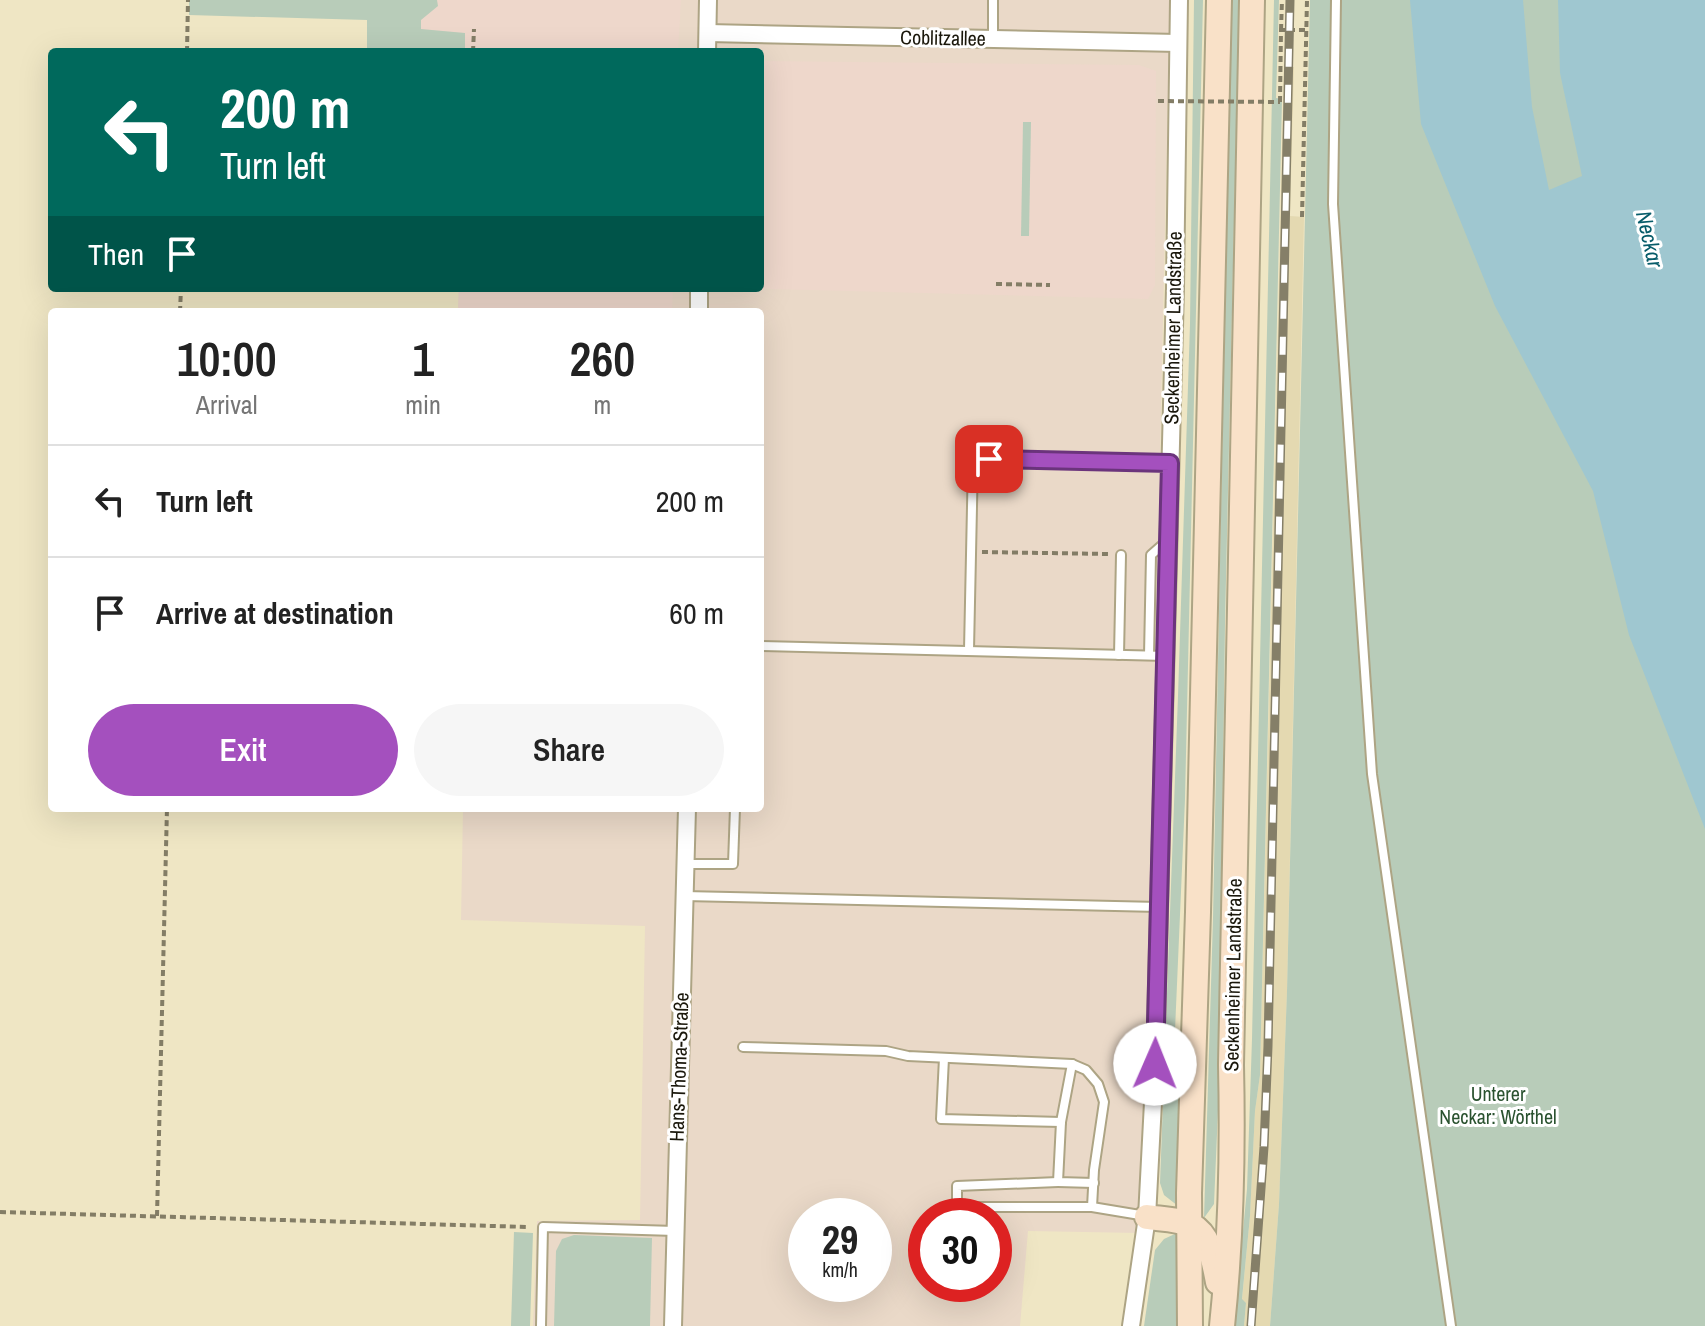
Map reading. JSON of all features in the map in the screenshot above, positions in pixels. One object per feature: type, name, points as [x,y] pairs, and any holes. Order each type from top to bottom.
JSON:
[{"type":"main road","name":"Seckenheimer Landstraße","points":[[1190,1326],[1189,1224],[1219,0]]},
{"type":"main road","name":"Seckenheimer Landstraße","points":[[1223,1317],[1232,1120],[1252,0]]},
{"type":"main road","points":[[1147,1217],[1189,1224],[1200,1232],[1212,1254],[1223,1317]]},
{"type":"street","points":[[707,48],[708,0]]},
{"type":"street","name":"Seckenheimer Landstraße","points":[[1131,1326],[1147,1217],[1155,1064],[1159,907],[1158,656],[1168,540],[1179,0]]},
{"type":"street","name":"Coblitzallee","points":[[708,33],[1178,43]]},
{"type":"street","name":"Hans-Thoma-Straße","points":[[673,1326],[687,812]]},
{"type":"lane","points":[[993,0],[993,39]]},
{"type":"lane","points":[[1336,0],[1333,204],[1372,774],[1451,1326]]},
{"type":"lane","points":[[969,650],[973,459],[1170,463]]},
{"type":"lane","points":[[1119,655],[1121,555]]},
{"type":"lane","points":[[764,646],[1158,656]]},
{"type":"lane","points":[[685,864],[733,864],[735,812]]},
{"type":"lane","points":[[684,896],[1159,907]]},
{"type":"lane","points":[[743,1047],[886,1051],[908,1056],[1072,1064],[1086,1070],[1098,1084],[1104,1102],[1092,1207]]},
{"type":"lane","points":[[944,1058],[941,1119],[1061,1122]]},
{"type":"lane","points":[[1058,1182],[1061,1122],[1072,1064]]},
{"type":"lane","points":[[1094,1183],[957,1186],[957,1207],[1092,1207],[1147,1217]]},
{"type":"lane","points":[[541,1326],[543,1227],[675,1231]]},
{"type":"path","points":[[187,48],[188,0]]},
{"type":"path","points":[[1158,101],[1280,102],[1282,0]]},
{"type":"path","points":[[1302,217],[1307,0]]},
{"type":"path","points":[[473,48],[474,29]]},
{"type":"path","points":[[1281,30],[1306,30]]},
{"type":"path","points":[[996,284],[1050,285]]},
{"type":"path","points":[[972,552],[1121,555]]},
{"type":"path","points":[[157,1216],[167,812]]},
{"type":"path","points":[[0,1212],[543,1227]]},
{"type":"shaded area","points":[[437,0],[1170,0],[1148,1008],[1140,1233],[1028,1231],[1020,1326],[533,1326],[537,1221],[640,1220],[645,926],[461,920],[463,812],[764,812],[764,308],[458,308],[459,292],[764,292],[764,48],[373,48],[437,6]]},
{"type":"shaded area","points":[[437,0],[681,0],[678,48],[373,48],[437,6]]},
{"type":"shaded area","points":[[764,61],[1139,65],[1156,71],[1155,285],[1148,299],[764,289]]},
{"type":"shaded area","points":[[1284,67],[1294,67],[1290,216],[1304,217],[1287,991],[1279,1204],[1270,1326],[1244,1326],[1246,1303],[1242,1300],[1260,1075]]},
{"type":"shaded area","points":[[459,292],[673,292],[672,308],[458,308]]},
{"type":"green space","points":[[189,0],[437,0],[438,6],[421,20],[421,29],[465,33],[465,48],[367,48],[367,20],[189,15]]},
{"type":"green space","points":[[1194,0],[1203,0],[1185,799],[1173,1077],[1181,1108],[1178,1206],[1164,1195],[1160,1183],[1190,324]]},
{"type":"green space","points":[[1231,0],[1239,0],[1225,624],[1219,1087],[1214,1204],[1204,1218],[1213,918]]},
{"type":"green space","points":[[1274,0],[1279,0],[1276,98],[1282,99],[1260,1075],[1242,1299],[1246,1303],[1244,1326],[1234,1326],[1247,1189],[1252,1039]]},
{"type":"green space","name":"Unterer Neckar: Wörthel","points":[[1310,0],[1705,0],[1705,1326],[1270,1326],[1279,1204],[1287,991]]},
{"type":"green space","points":[[1023,122],[1031,122],[1029,236],[1021,236]]},
{"type":"green space","points":[[514,1232],[533,1233],[530,1326],[511,1326]]},
{"type":"green space","points":[[1177,1233],[1181,1237],[1178,1326],[1144,1326],[1155,1250],[1164,1239]]},
{"type":"green space","points":[[574,1235],[652,1238],[650,1326],[554,1326],[556,1251],[562,1239]]},
{"type":"water","name":"Neckar","points":[[1410,0],[1523,0],[1532,107],[1549,190],[1582,176],[1560,73],[1558,0],[1705,0],[1705,829],[1629,635],[1593,491],[1495,306],[1421,124]]},
{"type":"railway","points":[[1251,1326],[1268,1046],[1290,0]]},
{"type":"route","points":[[989,459],[1170,463],[1155,1064]]}]
